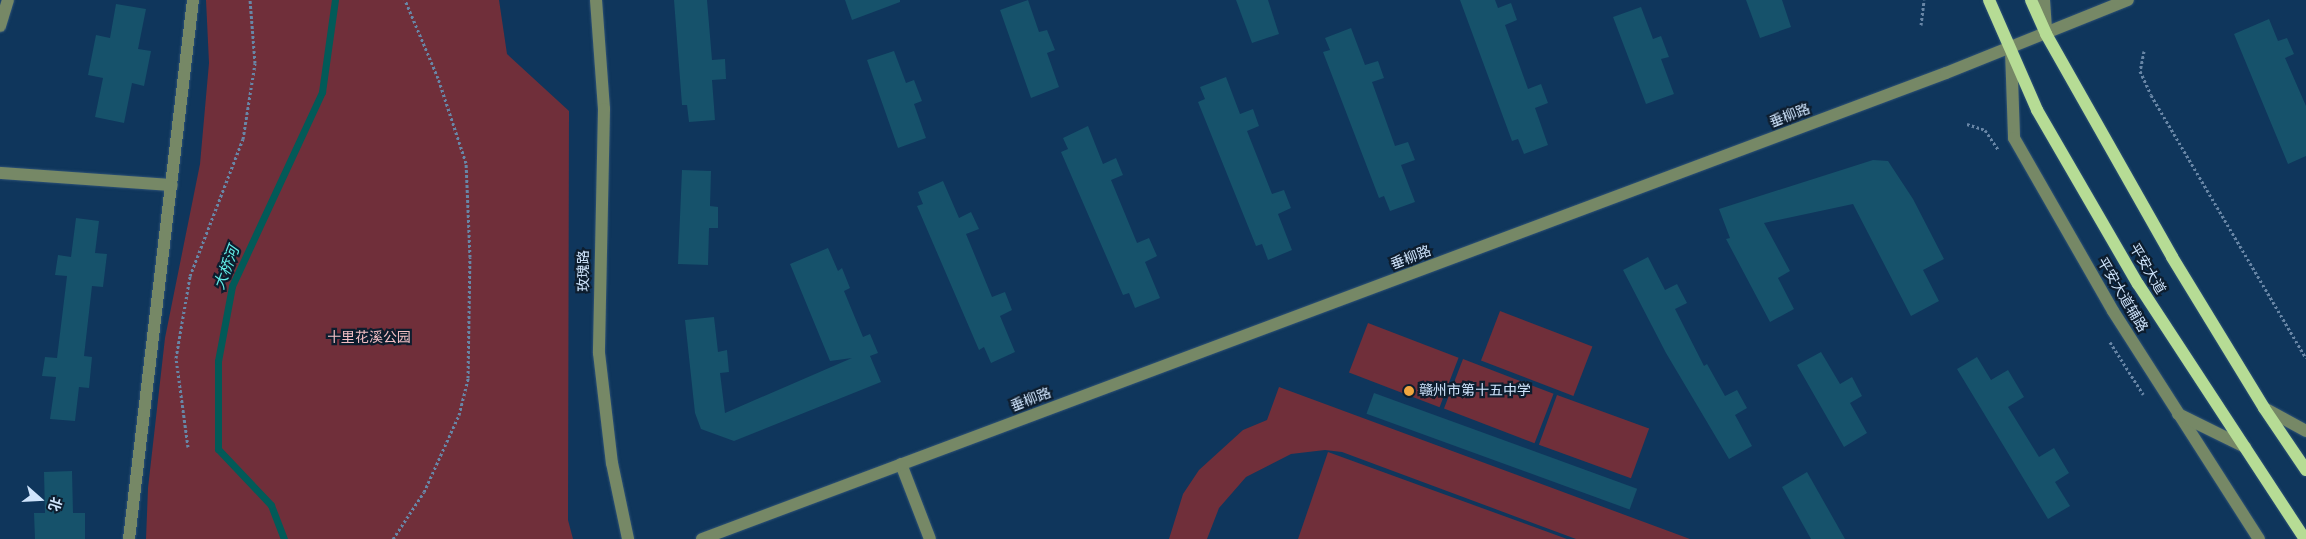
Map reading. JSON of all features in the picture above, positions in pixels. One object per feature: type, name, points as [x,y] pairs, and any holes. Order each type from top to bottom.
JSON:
[{"type":"main road","name":"平安大道","points":[[1989,0],[2036,110],[2138,284],[2305,539]]},
{"type":"main road","name":"平安大道","points":[[2031,0],[2046,34],[2172,256],[2264,408],[2306,470]]},
{"type":"street","points":[[0,26],[8,0]]},
{"type":"street","points":[[129,539],[193,0]]},
{"type":"street","name":"玫瑰路","points":[[596,0],[604,109],[599,354],[612,463],[628,539]]},
{"type":"street","points":[[2044,0],[2046,34]]},
{"type":"street","name":"垂柳路","points":[[702,539],[2010,48],[2128,0]]},
{"type":"street","name":"平安大道辅路","points":[[2010,48],[2014,138],[2113,310],[2259,539]]},
{"type":"street","points":[[0,173],[172,185]]},
{"type":"street","points":[[2264,408],[2306,431]]},
{"type":"street","points":[[2178,414],[2244,447]]},
{"type":"street","points":[[901,464],[930,539]]},
{"type":"path","points":[[188,447],[176,358],[190,276],[243,139],[255,63],[250,0]]},
{"type":"path","points":[[393,539],[424,492],[459,415],[468,378],[470,257],[466,163],[438,78],[405,0]]},
{"type":"path","points":[[1921,25],[1924,0]]},
{"type":"path","points":[[2144,51],[2140,71],[2151,96],[2306,358]]},
{"type":"path","points":[[1967,124],[1985,130]]},
{"type":"green space","name":"十里花溪公园","points":[[206,0],[499,0],[507,54],[569,111],[568,520],[573,539],[146,539],[148,488],[165,338],[200,164],[209,63]]},
{"type":"green space","points":[[1500,311],[1592,346],[1573,396],[1481,360]]},
{"type":"green space","points":[[1368,323],[1459,358],[1440,407],[1349,372]]},
{"type":"green space","points":[[1463,359],[1554,394],[1535,443],[1444,408]]},
{"type":"green space","points":[[1279,387],[1690,539],[1576,539],[1342,452],[1325,450],[1291,454],[1246,477],[1219,508],[1207,539],[1169,539],[1183,494],[1199,470],[1243,430],[1267,420]]},
{"type":"green space","points":[[1557,395],[1649,429],[1631,478],[1539,445]]},
{"type":"green space","points":[[1328,452],[1567,539],[1298,539]]},
{"type":"building","points":[[674,0],[707,0],[712,60],[725,59],[726,79],[712,80],[715,120],[689,122],[687,105],[682,105]]},
{"type":"building","points":[[845,0],[900,0],[900,2],[852,20]]},
{"type":"building","points":[[1028,0],[1039,32],[1047,30],[1055,50],[1047,53],[1059,87],[1031,98],[1000,10]]},
{"type":"building","points":[[1236,0],[1268,0],[1279,34],[1252,43]]},
{"type":"building","points":[[1460,0],[1495,0],[1498,8],[1511,3],[1517,20],[1505,25],[1528,89],[1541,84],[1548,103],[1535,108],[1548,145],[1524,154],[1518,139],[1512,141]]},
{"type":"building","points":[[1746,0],[1782,0],[1791,27],[1760,38]]},
{"type":"building","points":[[116,4],[146,9],[138,49],[151,51],[144,86],[132,83],[124,123],[95,117],[103,78],[88,75],[96,35],[110,38]]},
{"type":"building","points":[[1641,7],[1653,39],[1661,36],[1669,57],[1661,59],[1674,94],[1646,104],[1613,17]]},
{"type":"building","points":[[2269,19],[2278,41],[2287,38],[2294,54],[2285,58],[2306,106],[2306,156],[2288,164],[2234,34]]},
{"type":"building","points":[[1351,28],[1365,65],[1378,61],[1384,78],[1372,82],[1395,146],[1408,142],[1415,160],[1401,165],[1415,202],[1390,211],[1384,196],[1379,198],[1323,52],[1330,50],[1325,38]]},
{"type":"building","points":[[894,51],[906,83],[914,80],[922,101],[914,104],[926,138],[898,148],[867,60]]},
{"type":"building","points":[[1226,77],[1240,114],[1253,109],[1259,126],[1247,131],[1272,194],[1284,190],[1291,208],[1278,214],[1292,250],[1268,260],[1262,244],[1256,246],[1198,102],[1205,99],[1200,87]]},
{"type":"building","points":[[1088,126],[1103,164],[1116,158],[1123,175],[1111,180],[1137,243],[1149,238],[1157,256],[1145,262],[1160,298],[1135,308],[1129,293],[1123,295],[1061,152],[1068,149],[1063,138]]},
{"type":"building","points":[[1873,160],[1888,161],[1913,199],[1944,259],[1923,270],[1939,301],[1911,316],[1853,204],[1764,223],[1790,271],[1778,278],[1794,309],[1770,322],[1726,239],[1730,238],[1719,209]]},
{"type":"building","points":[[682,170],[711,171],[710,206],[718,207],[718,228],[709,228],[708,265],[678,264]]},
{"type":"building","points":[[943,181],[959,218],[971,212],[979,229],[966,234],[992,297],[1005,292],[1012,310],[1000,316],[1015,352],[991,363],[984,347],[979,350],[917,206],[923,204],[918,192]]},
{"type":"building","points":[[76,218],[99,221],[95,253],[107,254],[103,287],[92,286],[84,356],[92,357],[89,388],[79,387],[75,421],[50,419],[56,377],[42,376],[45,357],[57,358],[67,276],[55,275],[58,255],[71,257]]},
{"type":"building","points":[[828,248],[838,271],[842,268],[850,288],[844,291],[863,337],[870,334],[878,353],[870,356],[881,382],[734,441],[701,429],[695,413],[685,320],[714,317],[718,352],[727,350],[729,372],[720,373],[725,413],[852,358],[830,361],[790,264]]},
{"type":"building","points":[[1648,257],[1665,290],[1677,284],[1687,303],[1675,309],[1704,366],[1707,364],[1725,396],[1737,390],[1747,408],[1735,415],[1752,446],[1729,459],[1666,353],[1623,270]]},
{"type":"building","points":[[1821,352],[1840,384],[1852,377],[1862,396],[1850,403],[1867,433],[1844,447],[1797,365]]},
{"type":"building","points":[[1977,357],[1991,380],[2008,370],[2024,397],[2008,407],[2039,457],[2054,448],[2069,473],[2055,482],[2070,506],[2048,519],[1957,369]]},
{"type":"building","points":[[1374,393],[1637,489],[1630,509],[1366,414]]},
{"type":"building","points":[[72,471],[73,513],[85,513],[85,539],[35,539],[34,513],[45,513],[44,472]]},
{"type":"building","points":[[1807,472],[1845,539],[1811,539],[1782,487]]},
{"type":"waterway","name":"大桥河","points":[[284,539],[271,505],[218,449],[218,361],[232,286],[322,92],[335,0]]},
{"type":"place","name":"赣州市第十五中学","points":[[1409,391]]}]
